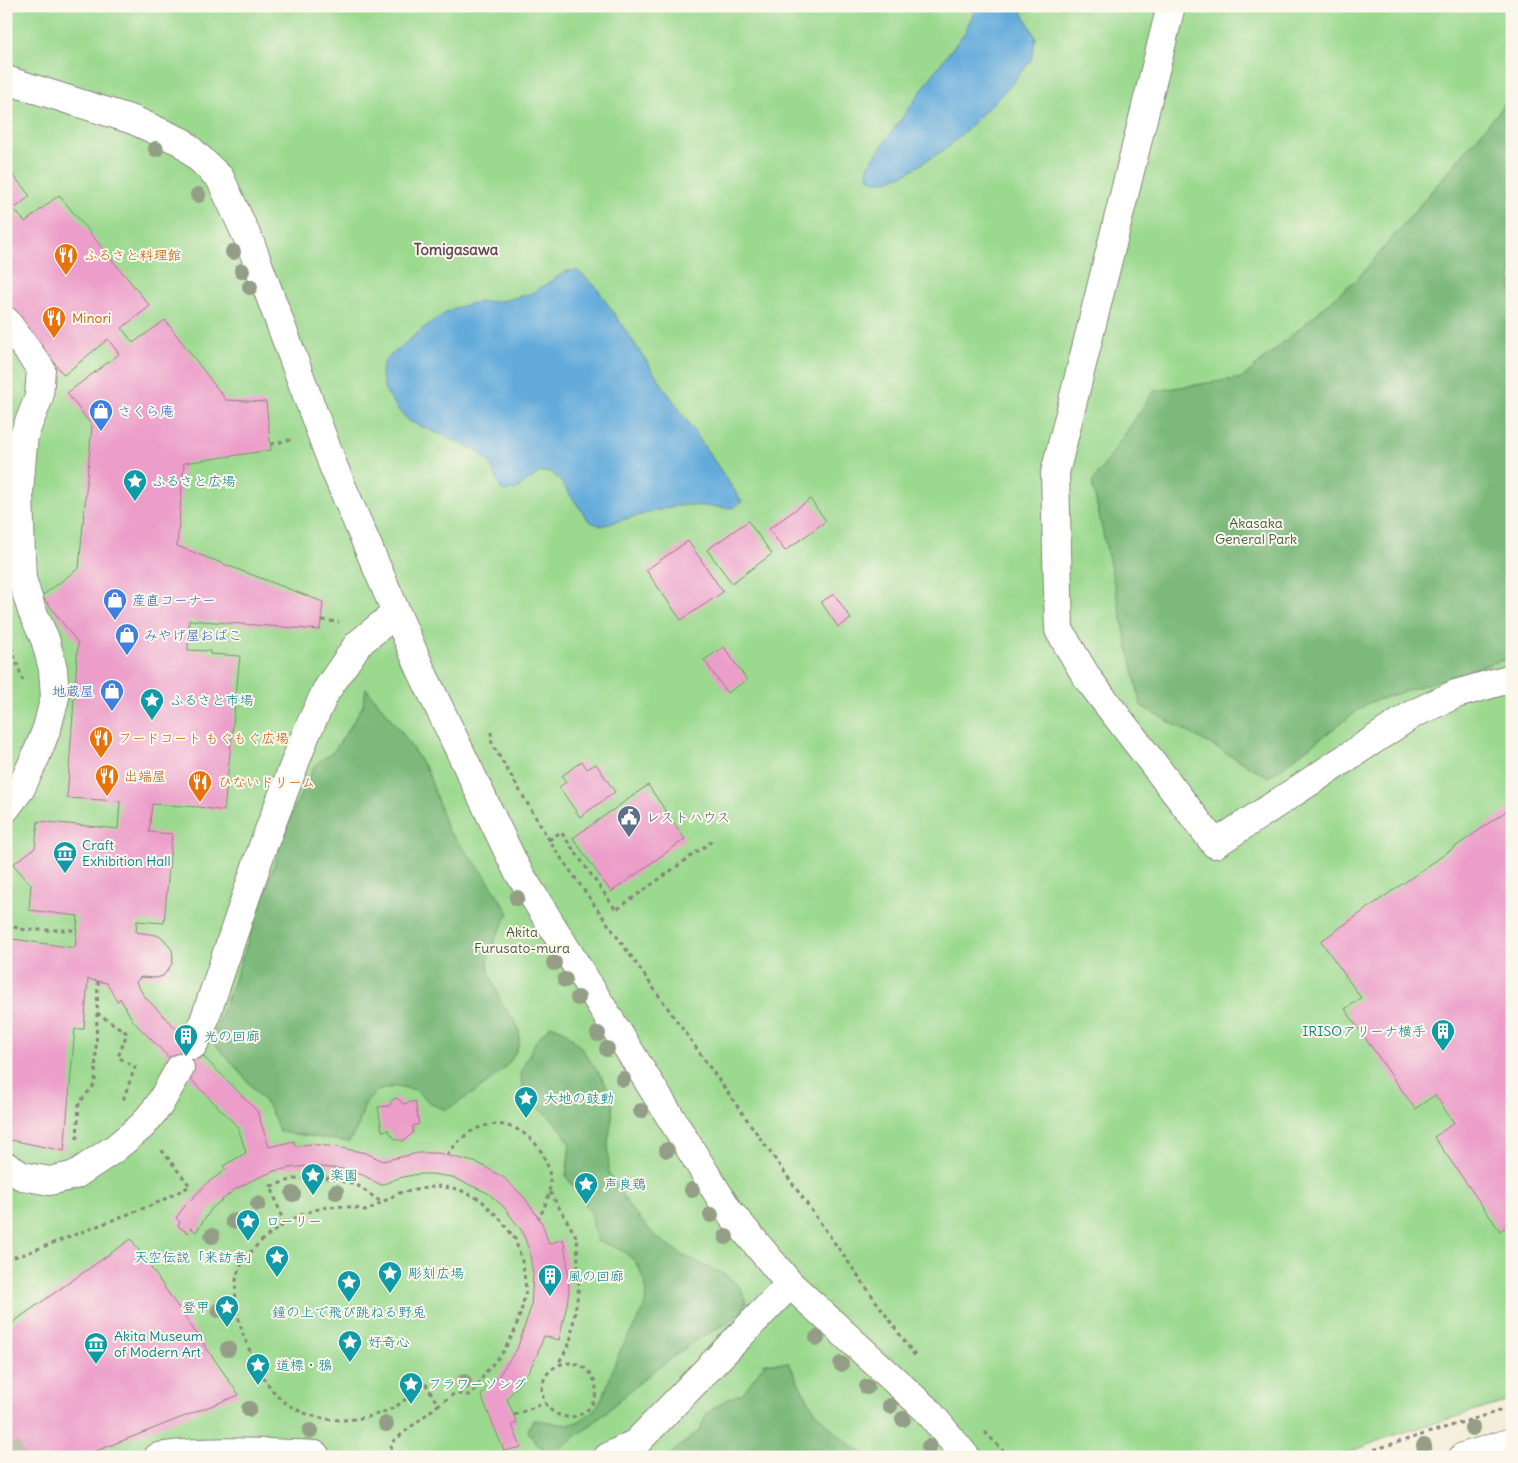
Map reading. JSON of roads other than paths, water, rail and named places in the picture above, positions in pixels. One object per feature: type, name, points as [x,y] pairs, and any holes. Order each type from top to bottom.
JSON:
[{"type":"street","points":[[1171,6],[1055,473],[1059,630],[1088,678],[1216,844],[1413,714],[1456,694],[1512,678]]},
{"type":"street","points":[[6,80],[133,120],[182,142],[220,178],[251,246],[334,468],[420,670],[516,868],[728,1210],[790,1284],[928,1411],[966,1457]]},
{"type":"street","points":[[6,321],[41,369],[39,397],[24,435],[13,491],[22,580],[32,611],[46,639],[53,669],[55,697],[47,728],[36,756],[21,788],[6,808]]},
{"type":"street","points":[[6,1166],[22,1176],[50,1181],[75,1175],[114,1149],[142,1126],[159,1105],[201,1030],[263,846],[306,734],[326,690],[358,644],[396,613]]},
{"type":"street","points":[[608,1457],[636,1442],[790,1284]]},
{"type":"street","points":[[1463,1457],[1512,1442]]},
{"type":"street","points":[[158,1457],[183,1453],[256,1453],[315,1455],[315,1457]]},
{"type":"water","points":[[977,6],[1019,6],[1036,38],[1031,60],[1012,84],[950,146],[907,173],[887,181],[875,181],[869,178],[867,171],[870,163],[965,32]]},
{"type":"water","points":[[567,271],[578,271],[596,287],[742,502],[733,508],[689,505],[669,507],[601,526],[589,521],[559,479],[551,472],[541,472],[515,490],[506,491],[501,489],[491,465],[478,451],[409,421],[399,411],[385,390],[381,373],[384,362],[392,354],[430,323],[454,308],[477,302],[501,301],[530,294]]},
{"type":"tunnel","points":[[6,1442],[16,1457]]},
{"type":"place","name":"ふるさと料理館","points":[[66,276]]},
{"type":"place","name":"Minori","points":[[54,339]]},
{"type":"place","name":"さくら庵","points":[[101,432]]},
{"type":"place","name":"ふるさと広場","points":[[135,502]]},
{"type":"place","name":"産直コーナー","points":[[115,621]]},
{"type":"place","name":"みやげ屋おばこ","points":[[127,656]]},
{"type":"place","name":"地蔵屋","points":[[112,712]]},
{"type":"place","name":"ふるさと市場","points":[[152,721]]},
{"type":"place","name":"フードコート もぐもぐ広場","points":[[101,759]]},
{"type":"place","name":"出端屋","points":[[107,797]]},
{"type":"place","name":"ひないドリーム","points":[[200,803]]},
{"type":"place","name":"レストハウス","points":[[629,838]]},
{"type":"place","name":"Craft Exhibition Hall","points":[[65,874]]},
{"type":"place","name":"IRISOアリーナ横手","points":[[1443,1052]]},
{"type":"place","name":"光の回廊","points":[[186,1057]]},
{"type":"place","name":"大地の鼓動","points":[[526,1119]]},
{"type":"place","name":"楽園","points":[[313,1196]]},
{"type":"place","name":"声良鶏","points":[[586,1205]]},
{"type":"place","name":"ローリー","points":[[248,1242]]},
{"type":"place","name":"天空伝説「来訪者」","points":[[277,1278]]},
{"type":"place","name":"彫刻広場","points":[[390,1294]]},
{"type":"place","name":"風の回廊","points":[[550,1297]]},
{"type":"place","name":"鐘の上で飛び跳ねる野兎","points":[[349,1303]]},
{"type":"place","name":"登甲","points":[[227,1328]]},
{"type":"place","name":"好奇心","points":[[350,1363]]},
{"type":"place","name":"Akita Museum of Modern Art","points":[[96,1365]]},
{"type":"place","name":"道標・鴉","points":[[258,1386]]},
{"type":"place","name":"フラワーソング","points":[[411,1405]]},
{"type":"district","name":"Tomigasawa","points":[[456,250]]},
{"type":"park label","name":"Akasaka General Park","points":[[1256,532]]},
{"type":"park label","name":"Akita Furusato-mura","points":[[522,940]]}]
